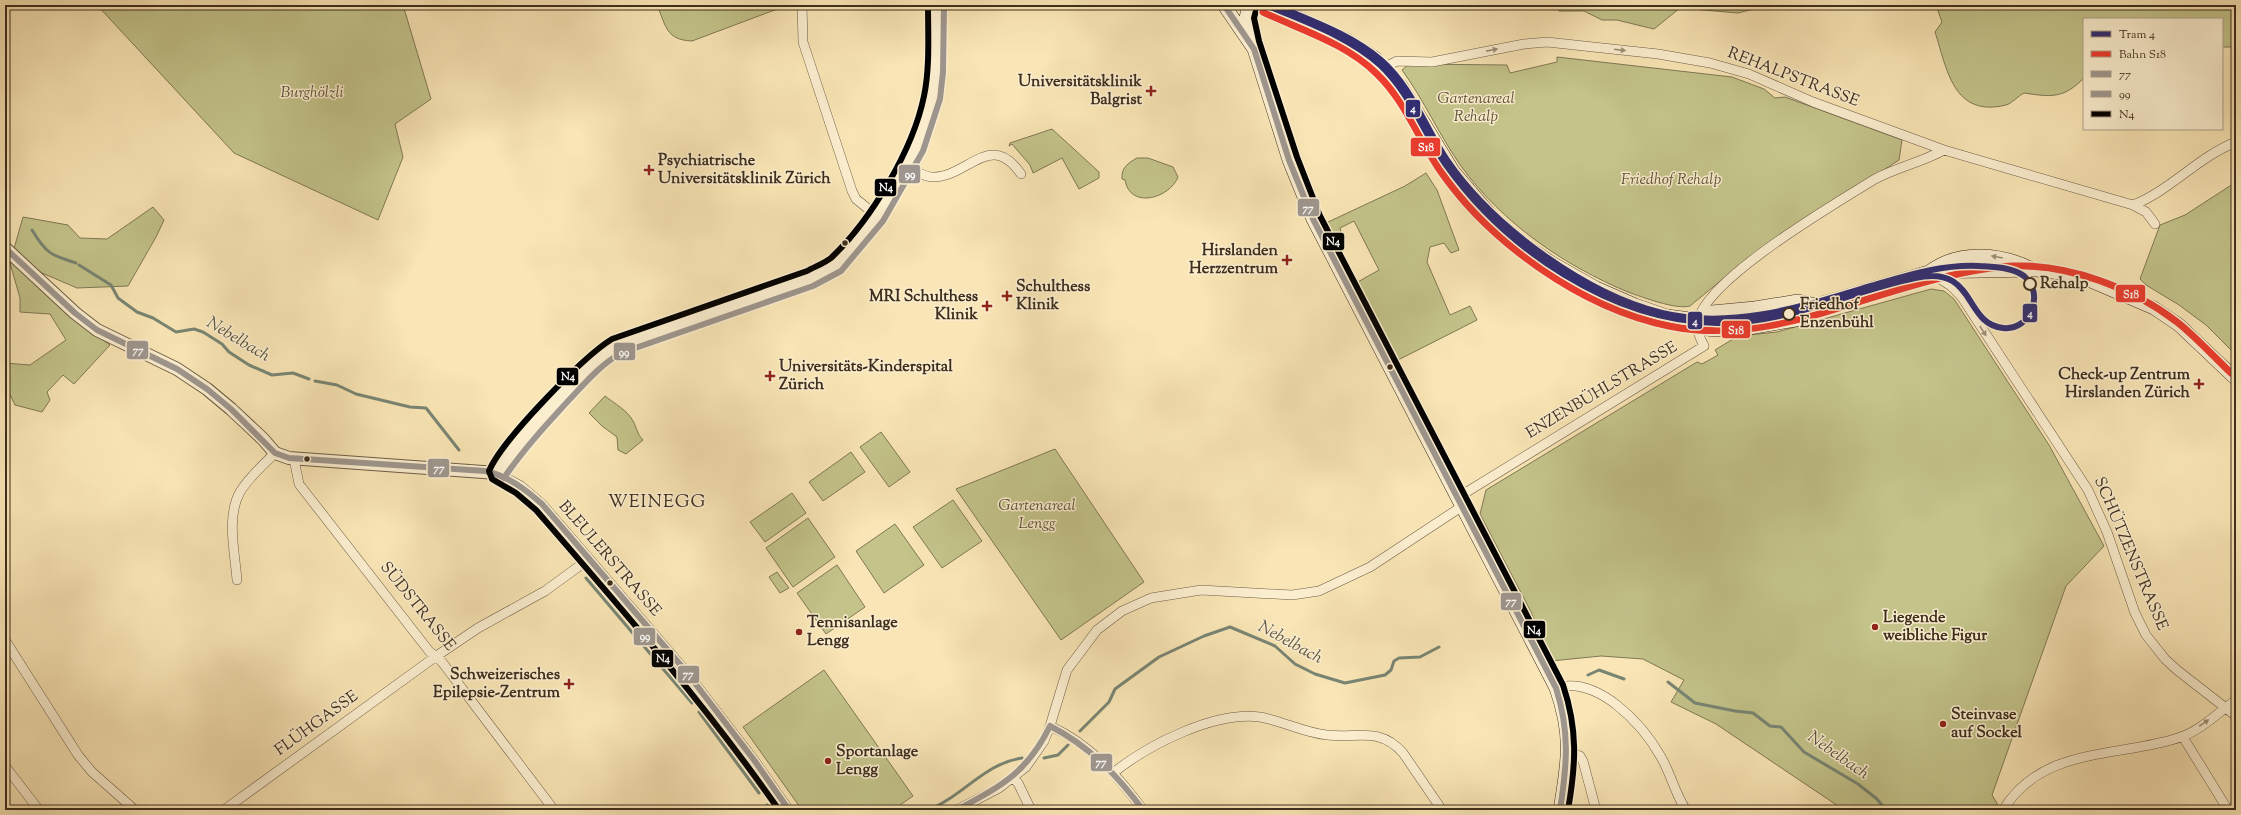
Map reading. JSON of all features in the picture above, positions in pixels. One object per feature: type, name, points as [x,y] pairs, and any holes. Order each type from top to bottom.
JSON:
[{"type":"main road","points":[[1224,5],[1234,11],[1251,44]]},
{"type":"main road","points":[[1249,5],[1246,18],[1251,44],[1289,160],[1313,219],[1556,688],[1564,713],[1569,752],[1560,810]]},
{"type":"main road","points":[[1271,5],[1357,46],[1385,67],[1401,86],[1438,150],[1484,209],[1515,237],[1563,270],[1628,302],[1668,316],[1698,320],[1711,330],[1749,328],[1801,319],[1816,305],[1929,272],[1944,263],[1970,256],[1985,255],[2003,258],[2034,270],[2060,273],[2091,281],[2154,308],[2186,331],[2236,379]]},
{"type":"main road","points":[[1698,320],[1712,312],[1755,308],[1798,301],[1816,305]]},
{"type":"street","points":[[802,5],[803,42],[852,191],[856,199],[877,216]]},
{"type":"street","points":[[5,248],[75,313],[97,330],[159,360],[207,390],[254,430],[278,455],[294,459],[497,473],[516,445],[583,374],[611,348],[626,341],[826,271],[836,265],[877,216],[907,166],[921,135],[932,98],[935,72],[936,5]]},
{"type":"street","name":"REHALPSTRASSE","points":[[1385,67],[1397,61],[1432,62],[1524,44],[1547,42],[1651,53],[1710,63],[1749,74],[1813,102],[1944,150],[2133,205],[2146,212],[2156,224]]},
{"type":"street","points":[[2133,205],[2157,193],[2216,151],[2236,142]]},
{"type":"street","points":[[1698,320],[1705,306],[1724,284],[1750,261],[1875,179],[1903,166],[1931,157],[1944,150]]},
{"type":"street","points":[[907,166],[927,176],[937,177],[986,156],[999,155],[1010,160],[1021,174]]},
{"type":"street","name":"SCHÜTZENSTRASSE","points":[[1929,272],[1958,292],[2088,490],[2107,532],[2135,613],[2146,635],[2165,659],[2224,708],[2236,716]]},
{"type":"street","name":"ENZENBÜHLSTRASSE","points":[[957,810],[1013,778],[1026,767],[1038,751],[1050,726],[1067,670],[1097,630],[1122,610],[1151,598],[1201,590],[1292,595],[1319,591],[1370,567],[1459,502],[1704,346],[1698,334],[1698,320]]},
{"type":"street","points":[[237,580],[233,520],[237,501],[246,483],[278,455]]},
{"type":"street","name":"SÜDSTRASSE","points":[[294,459],[299,484],[429,651],[442,662],[554,810]]},
{"type":"street","name":"BLEULERSTRASSE","points":[[497,473],[521,486],[542,504],[684,669],[754,760],[789,810]]},
{"type":"street","name":"FLÜHGASSE","points":[[224,810],[435,657],[478,628],[545,591],[589,559]]},
{"type":"street","points":[[5,640],[78,755],[92,772],[135,810]]},
{"type":"street","points":[[1556,688],[1570,686],[1586,688],[1601,695],[1628,714],[1646,733],[1662,758],[1680,801],[1686,810]]},
{"type":"street","points":[[2003,810],[2018,792],[2032,780],[2065,762],[2094,754],[2154,745],[2183,737],[2236,700]]},
{"type":"street","points":[[1113,773],[1146,752],[1204,724],[1226,718],[1259,717],[1327,736],[1368,735],[1384,738],[1396,745],[1403,752],[1442,810]]},
{"type":"street","points":[[1050,726],[1082,744],[1113,773],[1143,810]]},
{"type":"street","points":[[2183,737],[2228,810]]},
{"type":"street","points":[[1569,752],[1580,756],[1583,761],[1596,810]]},
{"type":"street","points":[[5,766],[39,810]]},
{"type":"street","points":[[1013,778],[1018,783],[1031,810]]},
{"type":"green space","name":"Burghölzli","points":[[97,5],[403,5],[431,99],[395,124],[403,157],[378,220],[234,153]]},
{"type":"green space","points":[[657,5],[788,5],[692,41],[683,40],[672,35],[665,25]]},
{"type":"green space","points":[[1559,5],[1770,5],[1738,13],[1680,8],[1654,29],[1617,20],[1602,20],[1584,11],[1559,11]]},
{"type":"green space","points":[[1936,5],[2236,5],[2236,47],[2223,47],[2223,18],[2083,18],[2083,79],[2070,90],[2063,93],[2049,96],[2024,93],[2006,105],[1988,107],[1974,104],[1963,97],[1955,87],[1949,75],[1935,32],[1942,22]]},
{"type":"green space","name":"Friedhof Rehalp","points":[[1557,57],[1732,77],[1764,89],[1775,98],[1785,97],[1902,140],[1899,160],[1748,258],[1690,306],[1676,306],[1659,302],[1628,292],[1581,269],[1536,241],[1515,224],[1477,187],[1461,166],[1402,70],[1409,64],[1507,65],[1510,73],[1557,62]]},
{"type":"green space","points":[[1052,129],[1099,172],[1099,178],[1079,189],[1062,158],[1033,173],[1030,165],[1012,144],[1009,146],[1010,143]]},
{"type":"green space","points":[[1137,158],[1148,158],[1173,167],[1178,177],[1174,184],[1167,191],[1150,198],[1142,198],[1134,195],[1128,189],[1125,180],[1122,179],[1122,175],[1126,166]]},
{"type":"green space","points":[[1426,173],[1437,190],[1459,250],[1451,253],[1444,243],[1430,247],[1427,262],[1450,315],[1470,306],[1477,320],[1398,360],[1356,283],[1379,270],[1354,221],[1340,228],[1341,231],[1335,234],[1335,243],[1326,223],[1405,186]]},
{"type":"green space","points":[[2236,182],[2236,355],[2206,325],[2179,305],[2146,285],[2140,279],[2160,225],[2185,215]]},
{"type":"green space","points":[[153,207],[164,220],[128,286],[77,288],[14,261],[71,317],[110,345],[74,384],[63,375],[47,392],[50,400],[42,412],[15,405],[5,384],[5,363],[30,365],[66,340],[50,314],[20,312],[20,298],[10,263],[23,217],[68,225],[80,238],[107,239]]},
{"type":"green space","name":"Friedhof Enzenbühl","points":[[1931,289],[1944,291],[1954,299],[2049,445],[2104,546],[2066,586],[1992,795],[1998,805],[1995,810],[1844,810],[1716,724],[1671,702],[1684,680],[1643,659],[1601,656],[1551,661],[1531,612],[1480,514],[1486,490],[1697,362],[1702,364],[1718,355],[1715,350],[1738,336],[1777,332]]},
{"type":"green space","points":[[605,396],[628,414],[643,440],[626,454],[618,450],[617,437],[602,426],[589,413]]},
{"type":"green space","points":[[881,432],[910,472],[889,487],[860,447]]},
{"type":"green space","name":"Gartenareal Lengg","points":[[1055,449],[1144,582],[1061,640],[956,489]]},
{"type":"green space","points":[[851,452],[865,472],[823,501],[809,482]]},
{"type":"green space","points":[[792,493],[806,513],[765,542],[750,522]]},
{"type":"green space","points":[[953,500],[982,541],[942,568],[913,527]]},
{"type":"green space","points":[[808,518],[835,557],[793,587],[766,548]]},
{"type":"green space","points":[[895,524],[924,565],[884,593],[856,551]]},
{"type":"green space","points":[[837,565],[865,607],[826,634],[797,593]]},
{"type":"green space","points":[[777,572],[789,588],[780,593],[769,577]]},
{"type":"green space","name":"Sportanlage Lengg","points":[[824,670],[913,796],[893,810],[802,810],[743,727]]},
{"type":"waterway","points":[[2027,5],[2059,7],[2061,5]]},
{"type":"waterway","name":"Nebelbach","points":[[32,230],[41,244],[50,252],[60,258],[76,263]]},
{"type":"waterway","name":"Nebelbach","points":[[79,265],[111,285],[118,298],[137,312],[153,318],[176,332],[194,329],[203,332],[222,344],[229,352],[249,365],[272,375],[293,373],[309,379]]},
{"type":"waterway","name":"Nebelbach","points":[[315,381],[337,385],[356,394],[410,407],[426,408],[459,450]]},
{"type":"waterway","name":"Nebelbach","points":[[586,578],[692,703]]},
{"type":"waterway","name":"Nebelbach","points":[[1080,731],[1109,702],[1115,689],[1159,657],[1204,636],[1230,627],[1275,646],[1295,664],[1315,674],[1345,683],[1385,675],[1391,670],[1394,661],[1399,658],[1420,657],[1439,647]]},
{"type":"waterway","name":"Nebelbach","points":[[1588,675],[1599,670],[1624,679]]},
{"type":"waterway","name":"Nebelbach","points":[[1668,682],[1695,703],[1753,713],[1770,726],[1781,727],[1804,752],[1858,784],[1877,799],[1886,810]]},
{"type":"waterway","name":"Nebelbach","points":[[699,712],[759,793]]},
{"type":"waterway","name":"Nebelbach","points":[[1044,758],[1058,755],[1068,745]]},
{"type":"waterway","name":"Nebelbach","points":[[928,810],[952,797],[996,766],[1022,758]]},
{"type":"waterway","name":"Nebelbach","points":[[767,805],[770,810]]},
{"type":"tram line","name":"4","points":[[1266,5],[1326,30],[1368,55],[1380,65],[1400,88],[1446,165],[1471,196],[1499,225],[1530,251],[1564,275],[1600,294],[1638,309],[1677,319],[1717,323],[1743,322],[1793,313],[1890,284],[1915,278],[1935,276],[1949,279],[1960,287],[1981,317],[1990,324],[2003,328],[2013,327],[2021,324],[2032,310],[2034,292],[2030,283],[2024,276],[2008,269],[1979,266],[1951,267],[1924,272],[1897,278],[1794,308],[1742,317],[1715,319],[1689,318],[1662,313],[1632,304],[1572,274],[1542,254],[1514,232],[1489,209],[1466,185],[1447,160],[1410,95],[1392,71],[1381,60],[1344,35],[1275,5]]},
{"type":"rail line","name":"S18","points":[[1263,12],[1323,38],[1365,63],[1377,74],[1396,96],[1439,169],[1460,196],[1484,222],[1511,246],[1540,268],[1571,288],[1603,304],[1636,317],[1669,326],[1691,329],[1713,331],[1756,328],[1800,319],[1904,288],[1970,271],[2013,266],[2034,266],[2056,269],[2100,280],[2141,299],[2177,322],[2198,340],[2231,373]]},
{"type":"transit line","name":"N4","points":[[779,810],[692,694],[599,583],[536,510],[516,493],[492,479],[489,471],[497,457],[510,440],[544,400],[582,363],[612,339],[807,271],[831,258],[861,224],[875,204],[900,161],[910,139],[918,117],[926,85],[928,5]]},
{"type":"transit line","name":"99","points":[[504,478],[535,438],[581,387],[600,369],[621,353],[813,286],[841,271],[883,221],[923,151],[940,99],[943,72],[944,5]]},
{"type":"transit line","name":"77","points":[[1224,5],[1254,49],[1289,160],[1313,219],[1556,688],[1564,719],[1566,749],[1566,763],[1560,810]]},
{"type":"transit line","name":"N4","points":[[1257,7],[1254,18],[1259,41],[1297,157],[1320,216],[1563,685],[1571,717],[1574,747],[1573,777],[1568,810]]},
{"type":"transit line","name":"77","points":[[5,248],[75,313],[97,330],[177,369],[207,389],[231,409],[275,453],[289,458],[485,471],[501,476],[523,488],[542,504],[684,669],[754,760],[789,810]]},
{"type":"transit line","name":"99","points":[[493,480],[516,493],[536,510],[631,620],[692,694],[779,810]]},
{"type":"transit line","name":"77","points":[[1050,726],[1090,752],[1123,785],[1143,810]]},
{"type":"transit line","name":"77","points":[[957,810],[1011,777],[1032,756],[1050,726]]},
{"type":"place","name":"Universitätsklinik Balgrist","points":[[1151,91]]},
{"type":"place","name":"Psychiatrische Universitätsklinik Zürich","points":[[649,170]]},
{"type":"place","name":"Hirslanden Herzzentrum","points":[[1287,260]]},
{"type":"place","name":"Rehalp","points":[[2030,284]]},
{"type":"place","name":"Schulthess Klinik","points":[[1007,296]]},
{"type":"place","name":"MRI Schulthess Klinik","points":[[987,306]]},
{"type":"place","name":"Friedhof Enzenbühl","points":[[1789,314]]},
{"type":"place","name":"Universitäts-Kinderspital Zürich","points":[[770,376]]},
{"type":"place","name":"Check-up Zentrum Hirslanden Zürich","points":[[2199,384]]},
{"type":"place","name":"Liegende weibliche Figur","points":[[1875,627]]},
{"type":"place","name":"Tennisanlage Lengg","points":[[799,632]]},
{"type":"place","name":"Schweizerisches Epilepsie-Zentrum","points":[[569,684]]},
{"type":"place","name":"Steinvase auf Sockel","points":[[1943,724]]},
{"type":"place","name":"Sportanlage Lengg","points":[[828,761]]},
{"type":"district","name":"WEINEGG","points":[[657,503]]},
{"type":"park label","name":"Gartenareal Rehalp","points":[[1476,108]]}]
